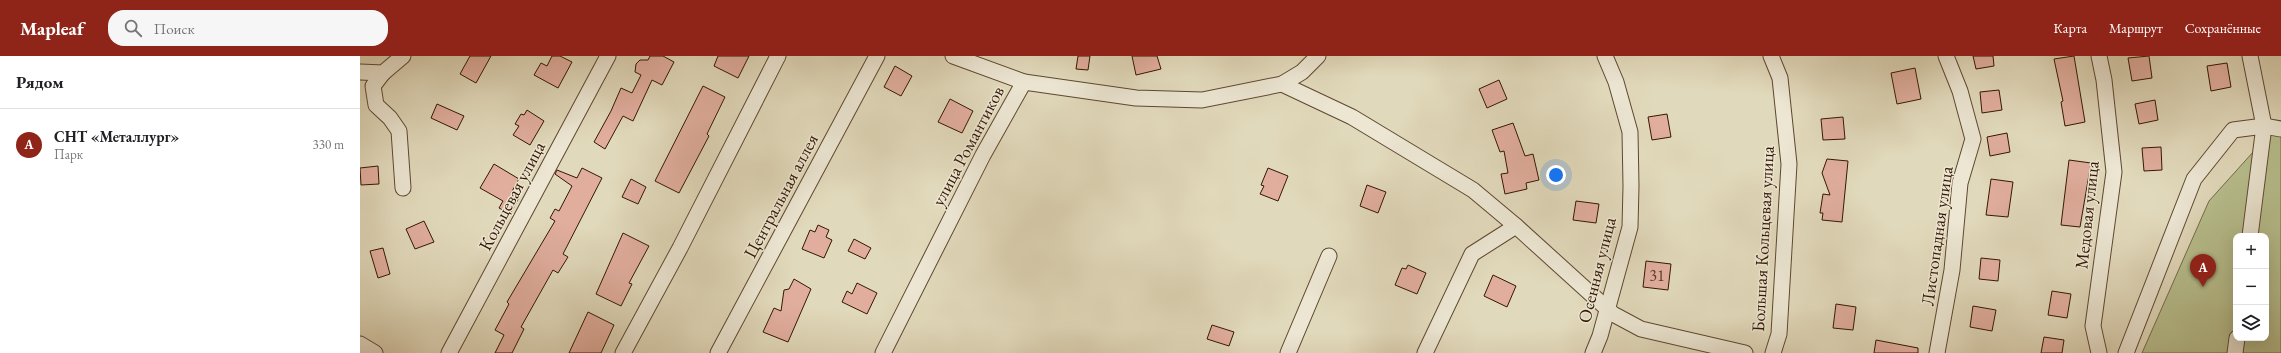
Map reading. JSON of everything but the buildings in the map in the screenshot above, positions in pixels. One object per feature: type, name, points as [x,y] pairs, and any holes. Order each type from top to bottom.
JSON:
[{"type":"street","points":[[403,56],[383,73],[373,86],[376,105],[390,118],[399,131],[403,188]]},
{"type":"street","name":"Кольцевая улица","points":[[449,353],[608,56]]},
{"type":"street","points":[[623,353],[680,248],[778,56]]},
{"type":"street","name":"Центральная аллея","points":[[718,353],[877,56]]},
{"type":"street","points":[[952,56],[1024,82]]},
{"type":"street","name":"улица Романтиков","points":[[883,353],[983,155],[1024,82],[1136,98],[1202,100],[1282,84],[1302,72],[1318,56]]},
{"type":"street","name":"Осенняя улица","points":[[1593,353],[1630,227],[1630,132],[1616,82],[1605,56]]},
{"type":"street","name":"Большая Кольцевая улица","points":[[1771,56],[1780,78],[1789,164],[1779,334],[1773,353]]},
{"type":"street","name":"Листопадная улица","points":[[1937,353],[1952,270],[1960,183],[1973,139],[1960,91],[1946,56]]},
{"type":"street","name":"Медовая улица","points":[[2099,56],[2104,80],[2114,172],[2093,326],[2099,353]]},
{"type":"street","points":[[2250,56],[2264,126],[2250,233]]},
{"type":"street","points":[[360,72],[383,73]]},
{"type":"street","points":[[1282,84],[1352,117],[1473,190],[1516,226],[1607,308],[1640,329],[1745,353]]},
{"type":"street","points":[[2126,353],[2194,179],[2233,130],[2264,126],[2281,129]]},
{"type":"street","points":[[1426,353],[1472,254],[1516,226]]},
{"type":"street","points":[[1288,353],[1329,256]]},
{"type":"street","points":[[2235,353],[2237,341]]},
{"type":"street","points":[[360,344],[375,353]]},
{"type":"green space","points":[[2281,121],[2281,353],[2142,353],[2209,201]]},
{"type":"place","name":"СНТ «Металлург»","points":[[2203,287]]}]
